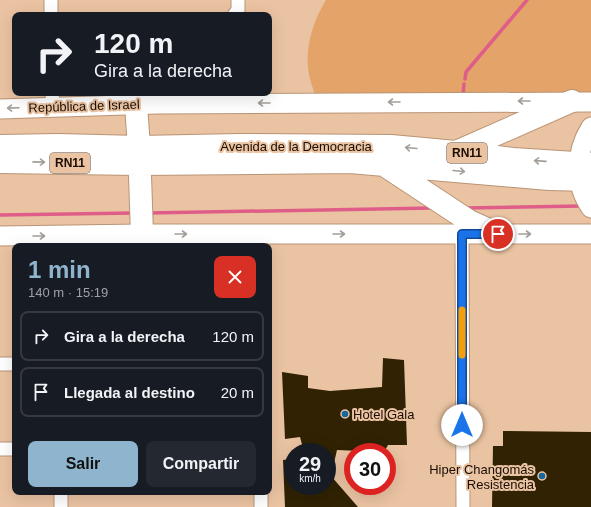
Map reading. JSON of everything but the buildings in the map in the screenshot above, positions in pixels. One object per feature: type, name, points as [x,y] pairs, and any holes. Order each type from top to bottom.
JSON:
[{"type":"highway","points":[[137,99],[142,234]]},
{"type":"highway","points":[[456,152],[581,101]]},
{"type":"highway","name":"Avenida de la Democracia","points":[[0,146],[58,145],[139,156],[350,162],[548,179],[585,172]]},
{"type":"highway","name":"Avenida de la Democracia","points":[[0,162],[354,145],[391,146],[456,152],[585,172]]},
{"type":"highway","points":[[382,164],[450,207],[469,221],[498,234]]},
{"type":"street","points":[[51,0],[51,12]]},
{"type":"street","points":[[236,12],[238,10],[238,0]]},
{"type":"street","name":"República de Israel","points":[[0,109],[53,100],[137,99],[192,103],[581,101]]},
{"type":"street","points":[[591,127],[581,148],[591,208]]},
{"type":"street","points":[[0,236],[60,241],[142,234],[260,240],[462,234],[591,234]]},
{"type":"street","points":[[462,234],[463,507]]},
{"type":"street","points":[[0,364],[12,364]]},
{"type":"street","points":[[0,449],[12,449]]},
{"type":"street","points":[[61,495],[61,507]]},
{"type":"street","points":[[260,507],[261,495]]},
{"type":"shaded area","points":[[326,0],[591,0],[591,94],[315,95],[310,79],[308,65],[309,45],[317,17]]},
{"type":"waterway","points":[[465,79],[466,72],[527,0]]},
{"type":"waterway","points":[[463,95],[464,84]]},
{"type":"waterway","points":[[465,208],[582,206]]},
{"type":"waterway","points":[[149,213],[433,208]]},
{"type":"waterway","points":[[0,215],[134,213]]},
{"type":"slow traffic","points":[[462,310],[462,355]]},
{"type":"place","name":"Hotel Gala","points":[[345,414]]},
{"type":"place","name":"Hiper Changomás Resistencia","points":[[542,476]]},
{"type":"route","points":[[462,425],[462,234],[498,234]]}]
